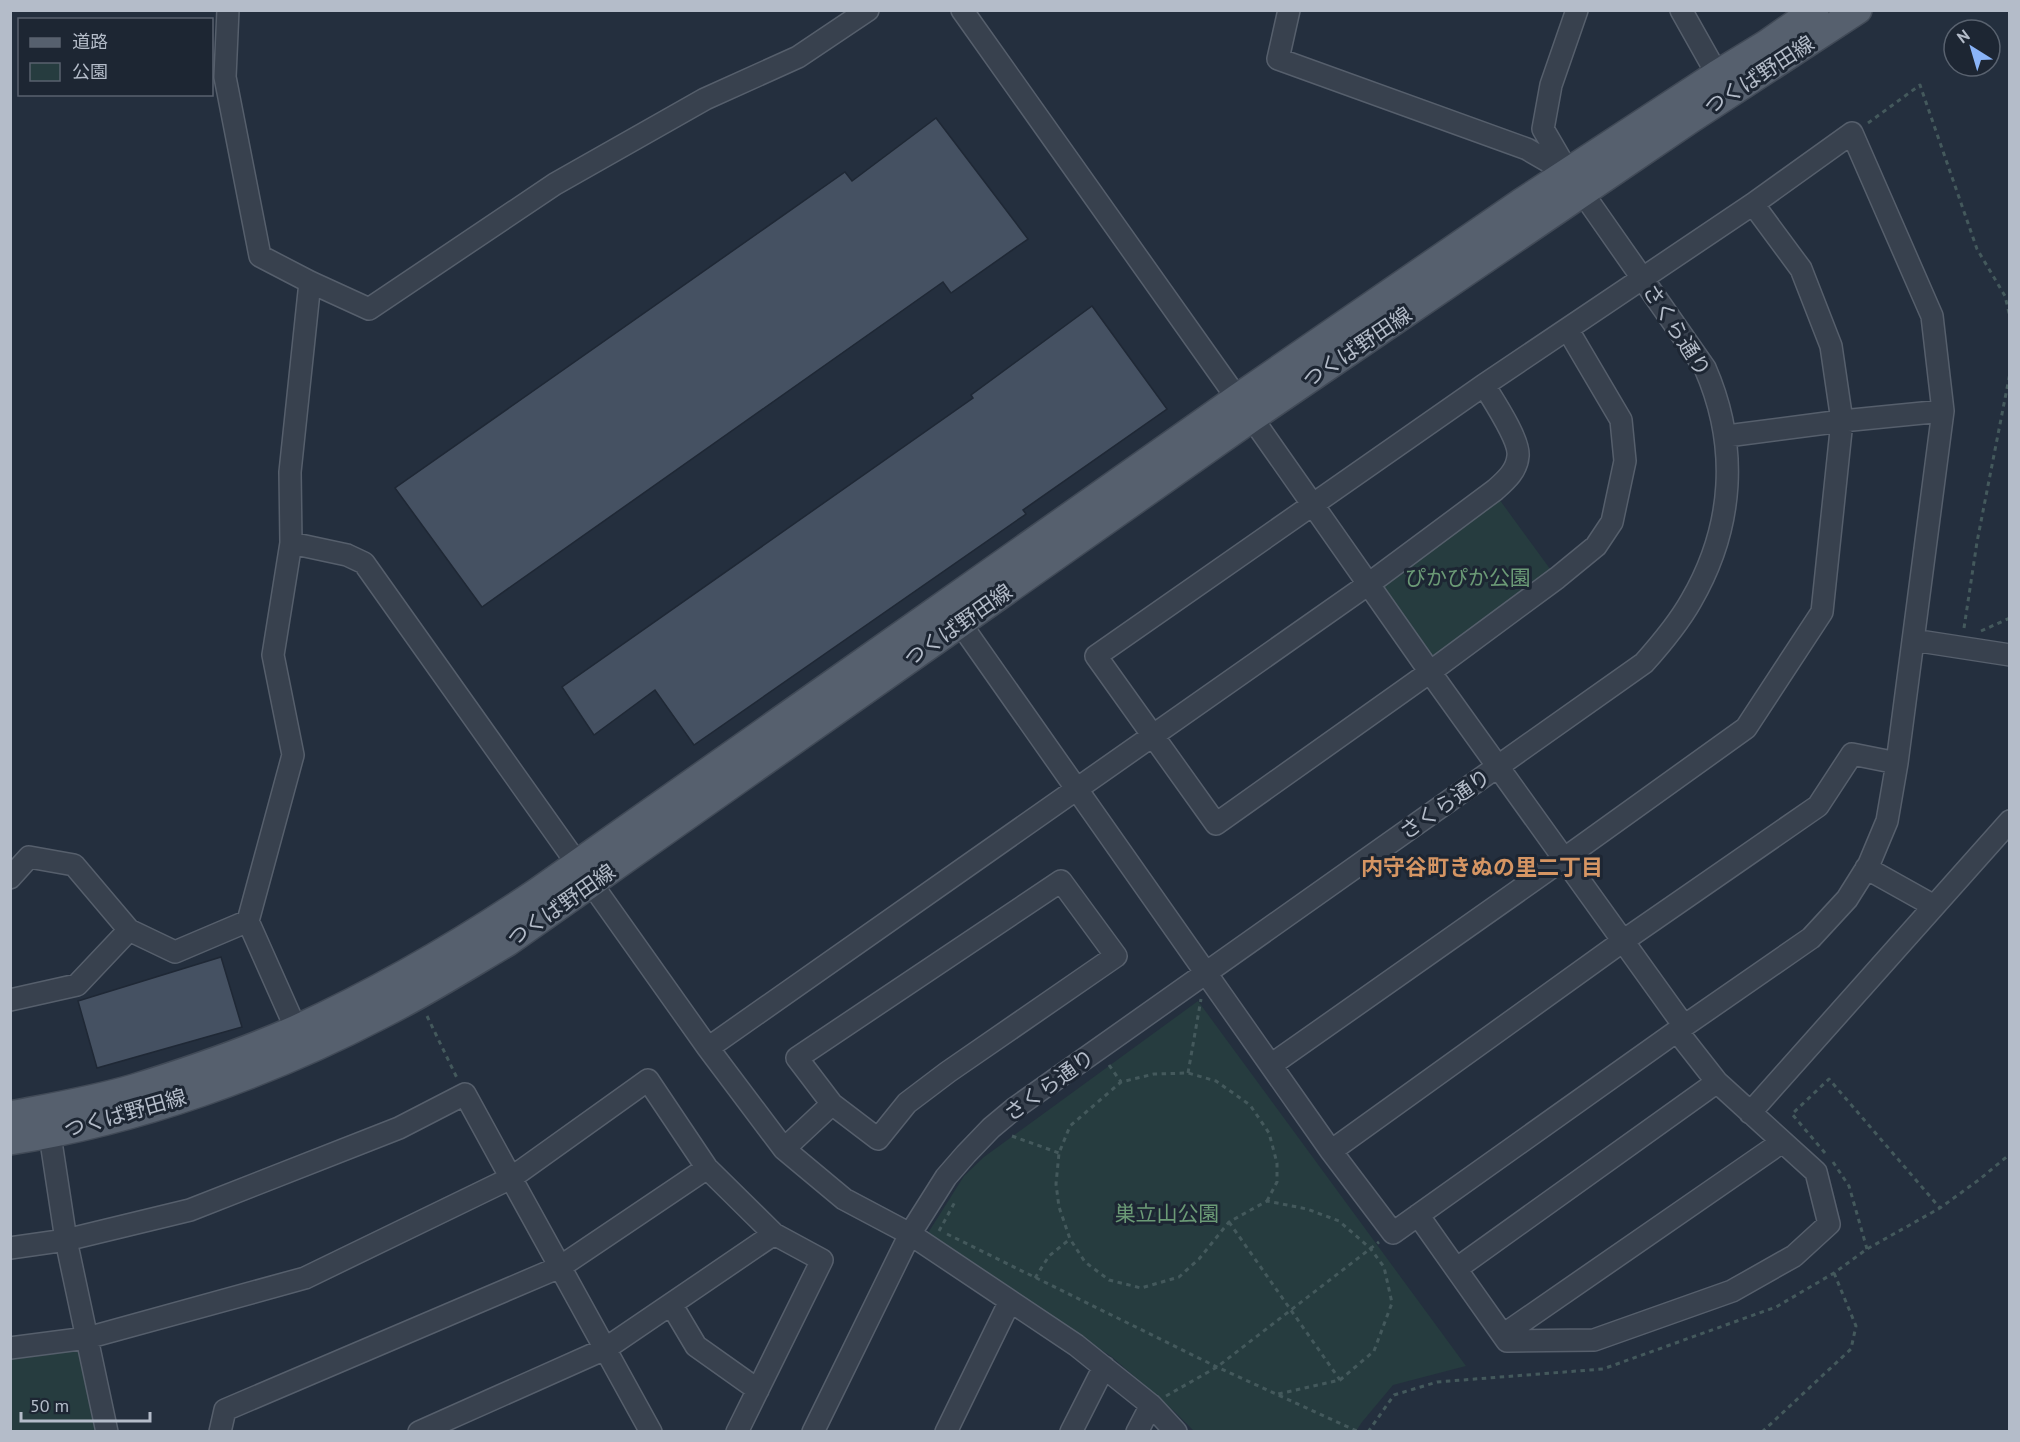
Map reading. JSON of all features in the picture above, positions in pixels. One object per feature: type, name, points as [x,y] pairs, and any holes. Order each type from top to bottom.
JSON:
[{"type":"main road","name":"つくば野田線","points":[[10,1141],[50,1135],[139,1112],[225,1083],[307,1050],[381,1016],[508,942],[584,874],[1245,408],[1575,183],[1717,74],[1766,45],[1815,10]]},
{"type":"main road","name":"つくば野田線","points":[[1575,183],[1699,114],[1858,10]]},
{"type":"main road","name":"つくば野田線","points":[[10,1115],[132,1088],[296,1029],[375,990],[584,874],[960,623],[1245,408]]},
{"type":"street","points":[[228,10],[225,77],[260,256],[369,309],[555,184],[705,99],[798,57],[868,10]]},
{"type":"street","points":[[962,10],[1370,583],[1430,672],[1565,858],[1717,1082],[1816,1172],[1829,1224],[1794,1256],[1732,1291],[1594,1340],[1507,1341],[1418,1215]]},
{"type":"street","points":[[1289,10],[1278,59],[1527,149],[1575,183]]},
{"type":"street","name":"さくら通り","points":[[813,1431],[910,1234],[946,1178],[991,1128],[1015,1108],[1644,663],[1668,636],[1691,602],[1710,563],[1723,520],[1728,478],[1726,436],[1716,391],[1706,368],[1575,183],[1543,129],[1551,85],[1577,10]]},
{"type":"street","points":[[1681,10],[1717,74]]},
{"type":"street","points":[[960,623],[1331,1150],[1393,1233],[1811,938],[1847,900],[1866,868],[1887,821],[1897,763],[1943,411],[1932,316],[1852,133],[1644,279],[1484,385],[1096,656],[1216,824],[1430,672],[1557,578],[1596,546],[1612,522],[1625,461],[1621,420],[1568,330]]},
{"type":"street","points":[[1271,1065],[1746,728],[1822,612],[1842,421],[1831,346],[1801,269],[1753,204]]},
{"type":"street","points":[[296,1029],[248,921],[293,754],[273,655],[291,543],[290,472],[310,282]]},
{"type":"street","points":[[708,1048],[1370,583],[1495,490],[1512,474],[1519,455],[1510,429],[1484,385]]},
{"type":"street","points":[[1726,436],[1943,411]]},
{"type":"street","points":[[291,543],[347,555],[364,563],[708,1048],[784,1149],[844,1199],[910,1234],[1076,1345],[1151,1405],[1176,1431]]},
{"type":"street","points":[[1913,640],[2010,655]]},
{"type":"street","points":[[1331,1150],[1623,941],[1818,806],[1852,754],[1897,763]]},
{"type":"street","points":[[1750,1113],[2010,822]]},
{"type":"street","points":[[10,878],[20,856],[74,865],[129,930],[175,952],[248,921]]},
{"type":"street","points":[[1866,868],[1934,906]]},
{"type":"street","points":[[1061,881],[1116,956],[948,1071],[907,1103],[878,1139],[832,1104],[797,1058],[1061,881]]},
{"type":"street","points":[[10,1000],[77,985],[129,930]]},
{"type":"street","points":[[10,1348],[87,1338],[305,1278],[511,1178],[648,1080],[707,1168],[774,1234],[822,1260],[737,1431]]},
{"type":"street","points":[[1456,1269],[1717,1082]]},
{"type":"street","points":[[10,1248],[66,1240],[190,1210],[399,1128],[465,1094],[649,1431]]},
{"type":"street","points":[[784,1149],[832,1104]]},
{"type":"street","points":[[50,1135],[66,1240],[107,1431]]},
{"type":"street","points":[[1503,1335],[1782,1142]]},
{"type":"street","points":[[220,1431],[225,1410],[560,1267],[707,1168]]},
{"type":"street","points":[[418,1431],[605,1349],[774,1234]]},
{"type":"street","points":[[946,1431],[1010,1301]]},
{"type":"street","points":[[671,1304],[696,1346],[758,1390]]},
{"type":"street","points":[[1071,1431],[1104,1367]]},
{"type":"street","points":[[1137,1431],[1151,1405]]},
{"type":"path","points":[[1852,133],[1920,86],[1977,249],[2005,296],[2010,317]]},
{"type":"path","points":[[1962,639],[1977,542],[2010,373]]},
{"type":"path","points":[[1972,634],[2010,618]]},
{"type":"path","points":[[1188,1073],[1206,973]]},
{"type":"path","points":[[417,996],[465,1094]]},
{"type":"path","points":[[1188,1073],[1216,1082],[1250,1105],[1269,1133],[1277,1163],[1277,1182],[1267,1201],[1228,1222],[1199,1259],[1179,1277],[1141,1288],[1109,1280],[1085,1262],[1070,1239],[1059,1206],[1056,1184],[1059,1153],[1070,1126],[1121,1082],[1154,1074],[1188,1073]]},
{"type":"path","points":[[1826,1153],[1792,1114],[1829,1079],[1940,1208]]},
{"type":"path","points":[[991,1128],[1059,1153]]},
{"type":"path","points":[[1833,1161],[1849,1186],[1867,1249]]},
{"type":"path","points":[[939,1231],[956,1200]]},
{"type":"path","points":[[1267,1201],[1307,1209],[1339,1221],[1370,1248],[1384,1267],[1392,1303],[1374,1351],[1340,1380],[1278,1394]]},
{"type":"path","points":[[1228,1222],[1340,1380]]},
{"type":"path","points":[[910,1234],[939,1231],[1217,1367],[1359,1431]]},
{"type":"path","points":[[1151,1405],[1217,1367],[1370,1248],[1393,1233]]},
{"type":"path","points":[[1035,1278],[1049,1256],[1070,1239]]},
{"type":"path","points":[[1762,1431],[1851,1349],[1856,1326],[1834,1273]]},
{"type":"green space","name":"ぴかぴか公園","points":[[1499,499],[1553,573],[1434,658],[1381,583]]},
{"type":"green space","name":"巣立山公園","points":[[1198,1001],[1466,1366],[1393,1385],[1356,1431],[1194,1431],[1112,1357],[928,1233],[964,1176],[984,1157]]},
{"type":"green space","points":[[78,1348],[86,1357],[101,1431],[11,1432],[11,1359]]},
{"type":"building","points":[[936,118],[1028,239],[951,293],[943,282],[482,607],[395,488],[845,172],[852,181]]},
{"type":"building","points":[[1092,306],[1167,409],[1023,510],[1026,514],[694,745],[655,690],[594,735],[562,687],[973,398],[971,395]]},
{"type":"building","points":[[221,957],[242,1027],[97,1068],[78,1001]]},
{"type":"district","name":"内守谷町きぬの里二丁目","points":[[1482,867]]}]
